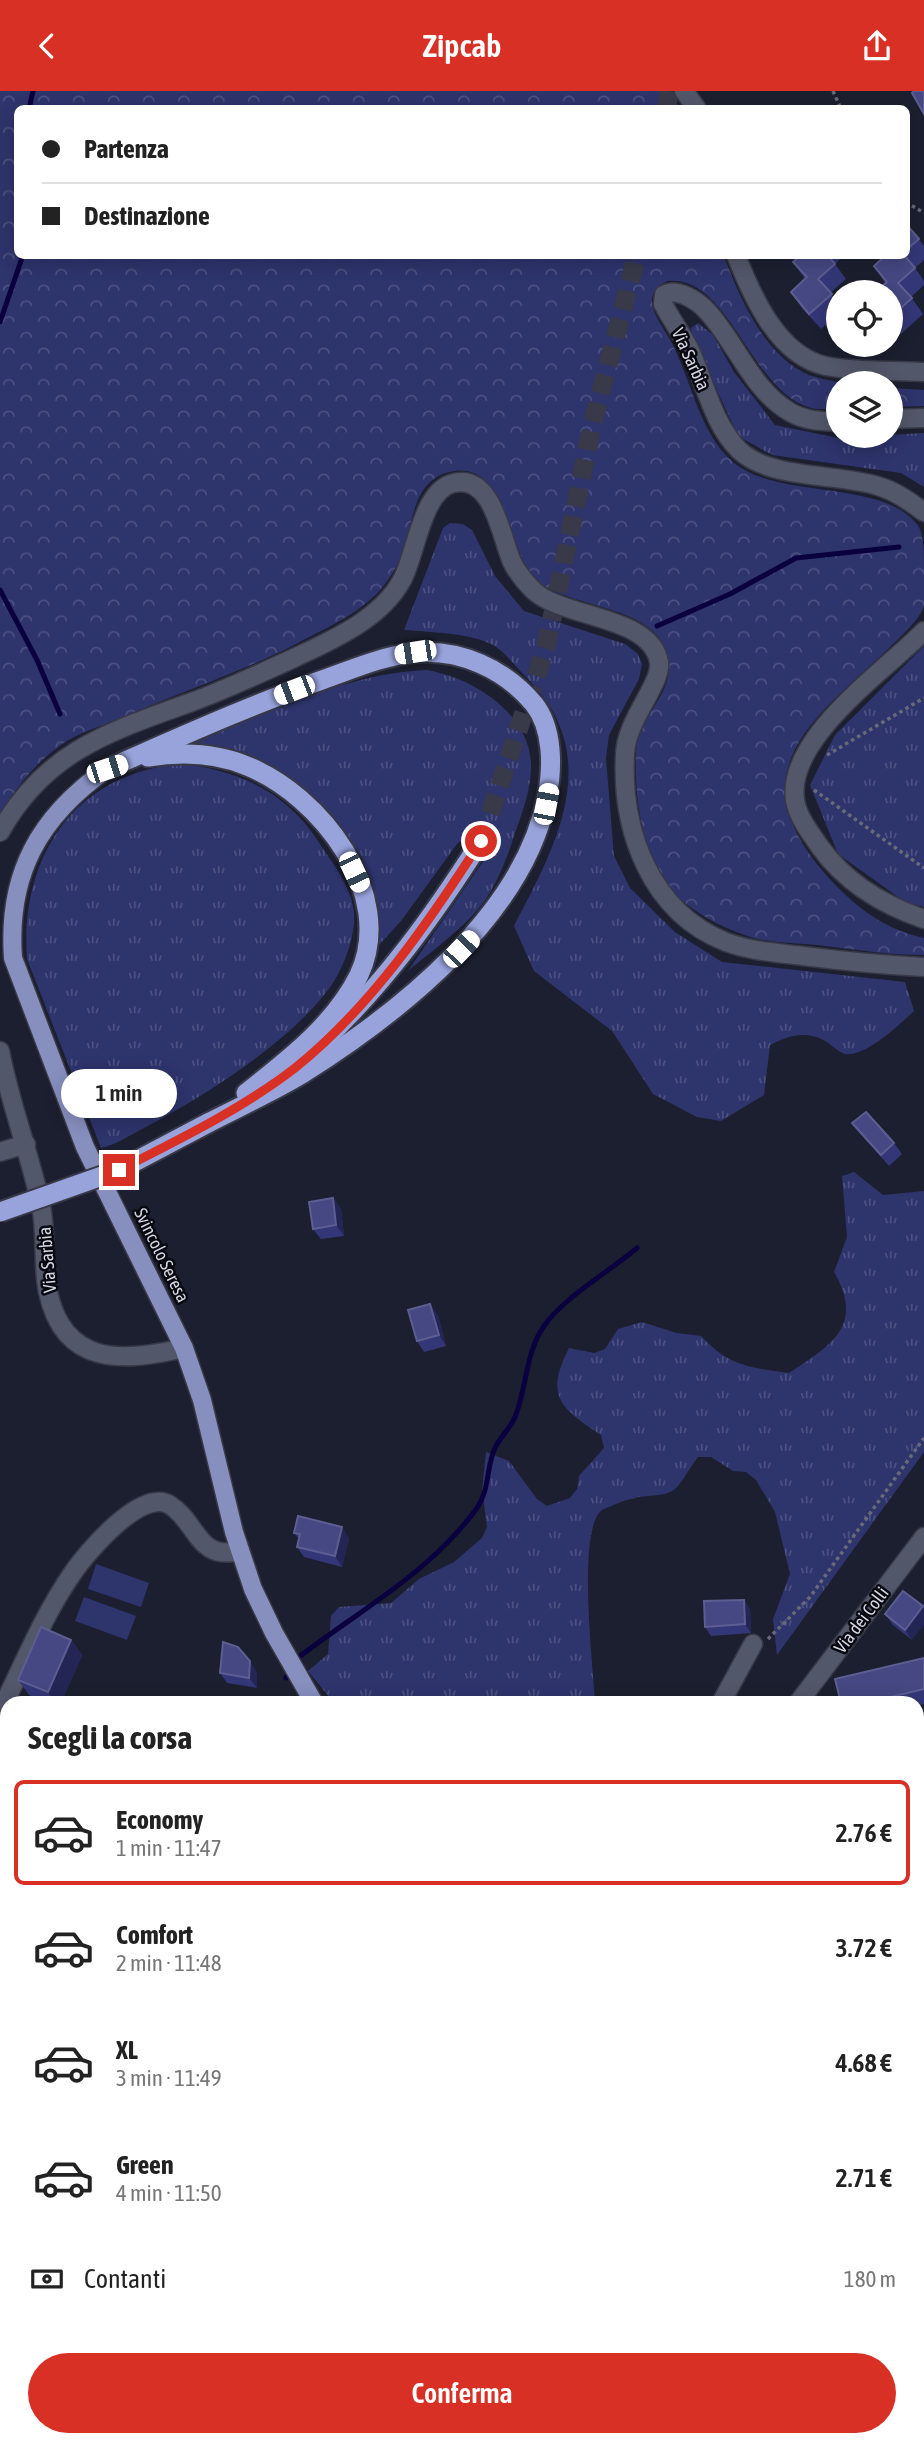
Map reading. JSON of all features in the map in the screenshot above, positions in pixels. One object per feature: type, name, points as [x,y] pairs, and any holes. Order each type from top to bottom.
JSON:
[{"type":"highway","points":[[0,1212],[119,1170],[301,1074],[418,986],[478,931],[508,891],[535,839],[546,804],[551,759],[543,721],[523,693],[496,670],[466,658],[415,652],[394,656],[238,711],[107,769]]},
{"type":"highway","points":[[107,769],[154,756],[204,755],[247,766],[270,777],[304,802],[337,842],[361,887],[369,919],[359,974],[337,1008],[300,1051],[208,1123]]},
{"type":"highway","points":[[208,1123],[294,1068],[341,1025],[399,959],[438,909],[481,841]]},
{"type":"main road","name":"Svincolo Seresa","points":[[107,769],[57,809],[39,835],[25,864],[11,926],[13,958],[85,1147],[184,1348],[202,1400],[240,1551],[274,1633],[310,1696]]},
{"type":"street","points":[[738,259],[762,310],[777,332],[808,360],[826,366],[924,372]]},
{"type":"street","name":"Via Sarbia","points":[[826,421],[816,421],[790,412],[752,375],[706,310],[677,293],[664,295],[663,304],[689,348],[719,421],[730,439],[747,457],[796,472],[877,485],[902,495],[924,512]]},
{"type":"street","points":[[903,419],[924,418]]},
{"type":"street","points":[[0,832],[29,788],[82,746],[112,730],[253,677],[345,632],[376,611],[400,584],[435,497],[446,486],[465,482],[475,486],[487,499],[514,565],[533,590],[550,603],[632,630],[651,645],[656,655],[658,671],[631,722],[624,757],[635,842],[651,880],[666,898],[701,929],[741,947],[877,965],[924,967]]},
{"type":"street","points":[[924,631],[818,734],[803,756],[795,780],[800,817],[828,857],[876,899],[924,919]]},
{"type":"street","name":"Via Sarbia","points":[[0,1051],[7,1089],[26,1144],[45,1231],[47,1290],[54,1312],[65,1331],[86,1350],[113,1359],[184,1348]]},
{"type":"street","points":[[0,1152],[26,1144]]},
{"type":"street","points":[[8,1696],[74,1570],[132,1509],[151,1501],[163,1502],[172,1506],[207,1547],[225,1555],[240,1551]]},
{"type":"street","name":"Via dei Colli","points":[[803,1696],[924,1537]]},
{"type":"street","points":[[725,1696],[753,1644]]},
{"type":"path","points":[[823,758],[924,698]]},
{"type":"path","points":[[811,784],[814,790],[924,868]]},
{"type":"path","points":[[742,1665],[810,1597],[924,1438]]},
{"type":"green space","points":[[0,91],[665,91],[678,105],[14,105],[14,259],[725,259],[744,304],[774,349],[801,371],[826,380],[826,409],[811,408],[790,398],[755,359],[708,296],[689,284],[667,281],[654,292],[652,305],[675,349],[703,419],[721,450],[734,463],[754,475],[882,502],[903,512],[921,531],[924,557],[922,611],[903,634],[835,698],[813,723],[796,747],[786,774],[786,802],[797,834],[831,881],[854,903],[880,921],[924,938],[924,955],[754,938],[705,917],[673,892],[650,853],[638,802],[636,767],[639,737],[667,680],[667,653],[659,638],[630,617],[572,598],[540,583],[519,552],[495,493],[484,479],[469,471],[449,472],[428,485],[416,506],[402,554],[387,582],[372,599],[352,614],[231,674],[67,741],[34,768],[0,814]]},
{"type":"green space","points":[[698,323],[713,335],[734,372],[775,425],[826,436],[826,448],[903,448],[903,434],[924,433],[924,487],[901,473],[772,455],[738,436],[692,336],[691,328]]},
{"type":"green space","points":[[903,389],[924,390],[924,406],[903,407]]},
{"type":"green space","points":[[450,523],[463,524],[472,530],[495,576],[524,611],[625,644],[638,654],[642,664],[639,679],[609,735],[606,758],[614,856],[630,888],[675,932],[722,962],[905,982],[914,1011],[900,1024],[882,1039],[853,1054],[845,1054],[820,1038],[805,1035],[792,1036],[770,1045],[764,1095],[721,1121],[697,1117],[653,1094],[612,1031],[534,971],[514,926],[546,862],[566,799],[568,767],[563,736],[549,705],[497,648],[484,641],[462,636],[404,630],[443,528]]},
{"type":"green space","points":[[924,646],[924,907],[905,902],[838,854],[810,785],[835,735]]},
{"type":"green space","points":[[427,670],[445,674],[479,689],[509,713],[528,745],[531,772],[526,800],[509,852],[486,899],[459,928],[408,971],[486,857],[488,842],[482,832],[471,832],[457,844],[401,921],[368,957],[374,926],[316,806],[194,747],[193,741],[338,686],[367,678]]},
{"type":"green space","points":[[180,764],[221,771],[240,778],[275,796],[291,809],[318,841],[345,883],[354,912],[351,939],[342,967],[333,983],[296,1025],[247,1065],[194,1100],[112,1145],[101,1148],[27,959],[27,922],[33,887],[44,856],[61,827],[83,803],[110,784],[142,771]]},
{"type":"green space","points":[[854,1172],[883,1195],[924,1191],[924,1452],[777,1655],[773,1619],[790,1574],[775,1512],[756,1480],[746,1472],[733,1471],[711,1457],[698,1457],[672,1491],[619,1503],[604,1509],[595,1520],[588,1568],[595,1696],[328,1696],[308,1671],[328,1654],[331,1616],[339,1607],[391,1603],[419,1579],[454,1562],[482,1538],[487,1527],[482,1490],[486,1452],[509,1461],[537,1499],[547,1506],[570,1498],[577,1489],[579,1476],[604,1448],[601,1435],[576,1417],[561,1400],[558,1378],[569,1348],[594,1353],[605,1349],[618,1329],[642,1322],[677,1333],[701,1336],[721,1354],[741,1364],[789,1373],[830,1343],[839,1332],[846,1307],[843,1291],[834,1272],[847,1237],[842,1176]]},
{"type":"green space","points":[[96,1564],[149,1583],[141,1607],[88,1589]]},
{"type":"green space","points":[[84,1597],[136,1616],[127,1640],[75,1621]]},
{"type":"building","points":[[924,91],[924,114],[912,93]]},
{"type":"building","points":[[910,229],[919,239],[910,247]]},
{"type":"building","points":[[796,259],[831,259],[835,264],[818,279],[826,288],[826,299],[809,314],[791,292],[807,277],[793,262]]},
{"type":"building","points":[[882,259],[907,259],[915,268],[901,280],[885,280],[874,266]]},
{"type":"building","points":[[903,288],[912,298],[903,306]]},
{"type":"building","points":[[866,1112],[894,1143],[881,1155],[852,1123]]},
{"type":"building","points":[[333,1198],[336,1225],[313,1229],[309,1202]]},
{"type":"building","points":[[430,1304],[439,1335],[417,1341],[408,1310]]},
{"type":"building","points":[[298,1516],[342,1527],[335,1556],[297,1547],[300,1534],[294,1533]]},
{"type":"building","points":[[903,1591],[923,1606],[905,1630],[885,1614]]},
{"type":"building","points":[[744,1600],[745,1624],[705,1627],[704,1601]]},
{"type":"building","points":[[41,1627],[71,1640],[48,1692],[18,1680]]},
{"type":"building","points":[[223,1642],[238,1647],[250,1661],[249,1678],[220,1673]]},
{"type":"building","points":[[924,1658],[924,1689],[895,1696],[839,1696],[835,1679]]},
{"type":"waterway","points":[[30,105],[33,91]]},
{"type":"waterway","points":[[0,322],[22,259]]},
{"type":"waterway","points":[[657,626],[730,594],[796,558],[899,547]]},
{"type":"waterway","points":[[0,590],[37,660],[60,714]]},
{"type":"waterway","points":[[295,1660],[415,1572],[458,1531],[481,1501],[492,1455],[515,1417],[533,1348],[544,1326],[563,1305],[637,1248]]},
{"type":"tunnel","points":[[667,105],[669,91]]},
{"type":"tunnel","points":[[481,841],[546,647],[593,422],[636,259]]},
{"type":"route","points":[[119,1170],[208,1123],[294,1068],[341,1025],[399,959],[438,909],[481,841]]}]
